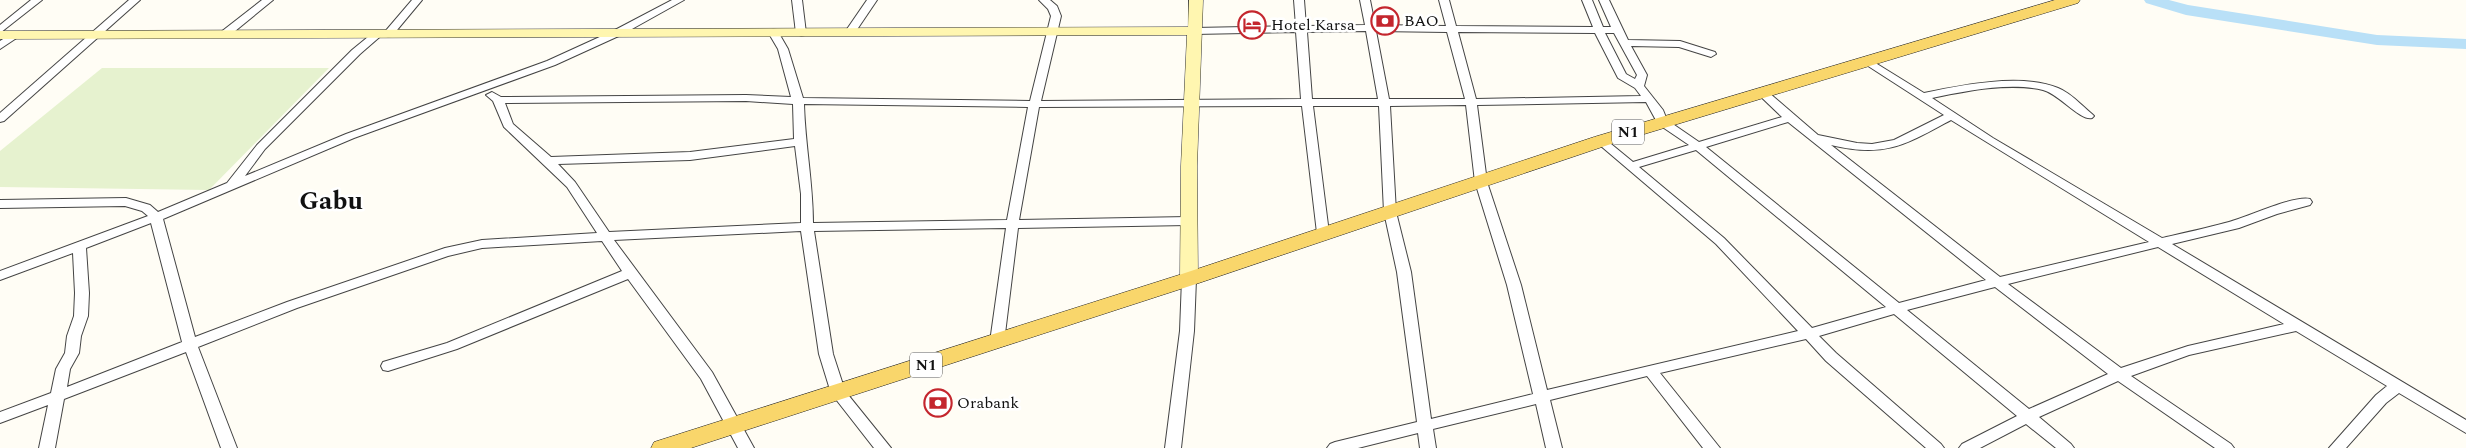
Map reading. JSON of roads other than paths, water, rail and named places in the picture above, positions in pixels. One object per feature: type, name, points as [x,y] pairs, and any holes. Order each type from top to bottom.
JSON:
[{"type":"main road","points":[[1189,280],[1188,221],[1196,0]]},
{"type":"main road","name":"N1","points":[[663,448],[1189,280],[1323,233],[1600,141],[1764,94],[2072,0]]},
{"type":"main road","points":[[7,35],[1194,31]]},
{"type":"street","points":[[0,30],[37,0]]},
{"type":"street","points":[[0,119],[135,0]]},
{"type":"street","points":[[225,34],[268,0]]},
{"type":"street","points":[[232,185],[261,147],[356,52],[383,34],[417,0]]},
{"type":"street","points":[[0,276],[156,217],[350,136],[551,63],[619,32],[678,0]]},
{"type":"street","points":[[797,0],[801,32]]},
{"type":"street","points":[[850,32],[872,0]]},
{"type":"street","points":[[997,342],[1005,266],[1035,104],[1056,16],[1053,8],[1044,0]]},
{"type":"street","points":[[1299,0],[1307,102],[1323,233]]},
{"type":"street","points":[[1365,0],[1384,102],[1390,212],[1404,272],[1428,448]]},
{"type":"street","points":[[1444,0],[1453,28],[1471,102],[1481,182],[1511,277],[1543,396],[1554,448]]},
{"type":"street","points":[[1587,0],[1622,76],[1639,86],[1657,110],[1662,122],[1698,146],[2066,448]]},
{"type":"street","points":[[1604,0],[1624,43],[1642,75],[1639,86]]},
{"type":"street","points":[[1194,31],[1369,28],[1618,30]]},
{"type":"street","points":[[772,32],[783,49],[798,101],[807,194],[807,227],[826,354],[838,393],[883,448]]},
{"type":"street","points":[[0,46],[7,35]]},
{"type":"street","points":[[1624,43],[1680,44],[1712,54]]},
{"type":"street","points":[[1869,62],[1951,116],[2296,326],[2466,426]]},
{"type":"street","points":[[1920,97],[1993,87],[2042,87],[2059,93],[2088,116]]},
{"type":"street","points":[[484,88],[498,100],[508,125],[548,161],[571,185],[630,273],[706,376],[735,425],[746,448]]},
{"type":"street","points":[[1764,94],[1790,118],[2054,327],[2176,416],[2226,448]]},
{"type":"street","points":[[498,100],[746,98],[798,101],[1035,104],[1471,102],[1648,99]]},
{"type":"street","points":[[1814,137],[1850,146],[1879,147],[1905,140],[1951,116]]},
{"type":"street","points":[[1630,166],[1790,118]]},
{"type":"street","points":[[1600,141],[1720,241],[1808,334],[1861,385],[1936,448]]},
{"type":"street","points":[[548,161],[699,155],[801,142]]},
{"type":"street","points":[[0,204],[126,202],[146,208],[156,217],[190,345],[229,448]]},
{"type":"street","points":[[1334,448],[1650,370],[1808,334],[1894,308],[2235,225],[2273,211],[2306,202]]},
{"type":"street","points":[[0,418],[292,305],[445,252],[482,244],[604,236],[807,227],[1188,221]]},
{"type":"street","points":[[47,448],[64,369],[72,353],[74,336],[81,316],[82,293],[78,246]]},
{"type":"street","points":[[388,366],[452,346],[630,273]]},
{"type":"street","points":[[1173,448],[1187,331],[1189,280]]},
{"type":"street","points":[[1967,448],[2027,417],[2121,375],[2177,354],[2296,326]]},
{"type":"street","points":[[1650,370],[1712,448]]},
{"type":"street","points":[[2337,448],[2381,399],[2398,386]]},
{"type":"waterway","points":[[2152,0],[2186,10],[2377,40],[2466,44]]},
{"type":"place","name":"BAO","points":[[1385,21]]},
{"type":"place","name":"Hotel Karsa","points":[[1252,25]]},
{"type":"place","name":"Orabank","points":[[938,403]]},
{"type":"district","name":"Gabu","points":[[331,201]]}]
